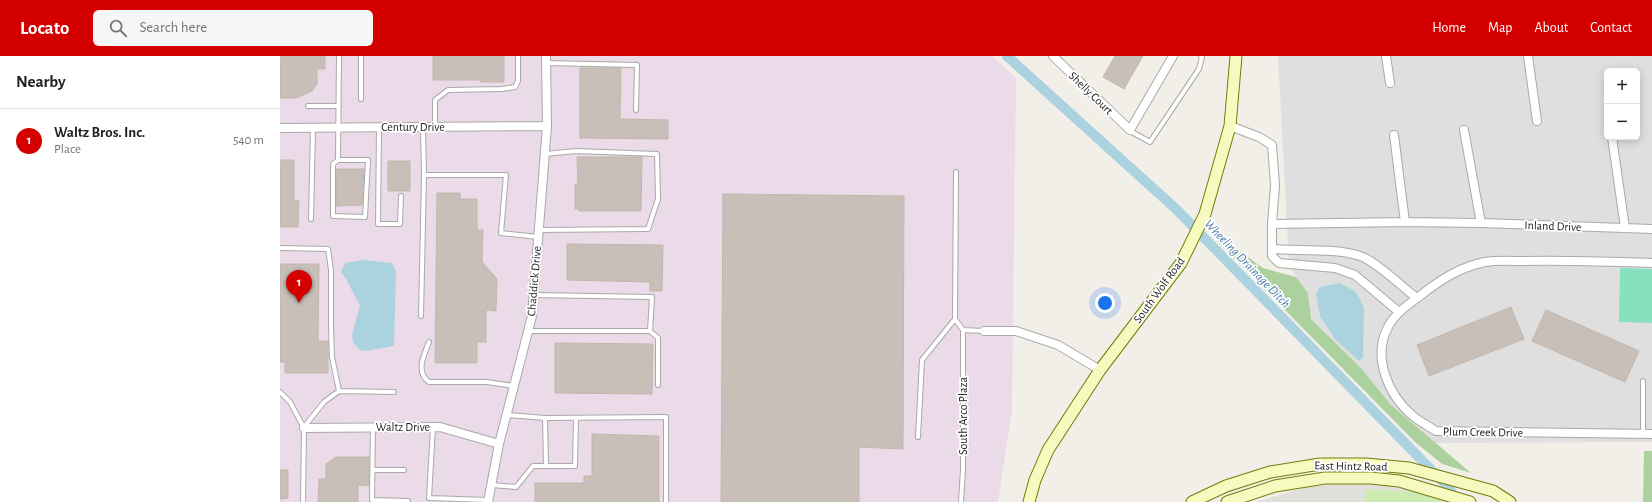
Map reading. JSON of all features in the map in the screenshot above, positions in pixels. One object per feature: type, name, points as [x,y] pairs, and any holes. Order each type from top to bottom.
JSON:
[{"type":"main road","name":"South Wolf Road","points":[[1029,502],[1035,480],[1048,450],[1100,370],[1181,263],[1205,214],[1230,126],[1236,56]]},
{"type":"main road","name":"East Hintz Road","points":[[1192,502],[1226,486],[1270,472],[1320,464],[1366,464],[1409,468],[1493,491],[1510,502]]},
{"type":"main road","name":"East Hintz Road","points":[[1227,502],[1275,486],[1325,478],[1371,478],[1399,481],[1470,502]]},
{"type":"street","name":"Shelly Court","points":[[1053,56],[1130,130]]},
{"type":"street","points":[[1130,130],[1173,56]]},
{"type":"street","points":[[1386,56],[1390,83]]},
{"type":"street","points":[[1528,56],[1537,121]]},
{"type":"street","name":"Chaddick Drive","points":[[488,501],[499,444],[532,316],[547,126],[546,60]]},
{"type":"street","name":"Century Drive","points":[[280,128],[547,126]]},
{"type":"street","points":[[1230,126],[1259,137],[1272,145],[1275,185],[1272,224],[1272,252],[1279,264],[1335,268],[1356,275],[1399,312]]},
{"type":"street","points":[[1464,130],[1481,223]]},
{"type":"street","points":[[1394,135],[1405,222]]},
{"type":"street","points":[[1612,140],[1624,228]]},
{"type":"street","name":"Inland Drive","points":[[1272,224],[1405,222],[1652,229]]},
{"type":"street","points":[[1272,252],[1340,252],[1362,256],[1416,298]]},
{"type":"street","name":"Plum Creek Drive","points":[[1652,263],[1538,261],[1486,262],[1460,269],[1438,281],[1399,312],[1388,326],[1382,344],[1381,363],[1387,381],[1398,400],[1413,416],[1436,431],[1652,434]]},
{"type":"street","points":[[984,331],[1016,331],[1058,345],[1100,370]]},
{"type":"street","name":"Waltz Drive","points":[[304,428],[433,427],[451,430],[499,444]]},
{"type":"lane","points":[[338,160],[339,56]]},
{"type":"lane","points":[[361,56],[361,99]]},
{"type":"lane","points":[[435,127],[435,100],[448,90],[502,89],[515,87],[518,81],[518,56]]},
{"type":"lane","points":[[1130,130],[1150,142],[1199,69],[1201,56]]},
{"type":"lane","points":[[546,60],[637,65],[636,110]]},
{"type":"lane","points":[[308,106],[338,106]]},
{"type":"lane","points":[[379,127],[378,224],[400,224],[401,196]]},
{"type":"lane","points":[[421,316],[424,175],[423,127]]},
{"type":"lane","points":[[311,219],[313,128]]},
{"type":"lane","points":[[424,175],[506,175],[501,233],[538,234],[648,229],[658,199],[657,154],[576,151],[545,154]]},
{"type":"lane","points":[[338,160],[368,160],[365,217],[333,216],[333,164],[338,160]]},
{"type":"lane","points":[[956,172],[955,319],[963,330],[984,331]]},
{"type":"lane","points":[[280,248],[328,249],[331,270],[332,358],[339,391]]},
{"type":"lane","points":[[533,295],[652,297],[650,331]]},
{"type":"lane","points":[[918,436],[922,360],[955,319]]},
{"type":"lane","name":"South Arco Plaza","points":[[961,502],[963,469],[963,330]]},
{"type":"lane","points":[[528,331],[650,331],[658,338],[658,385]]},
{"type":"lane","points":[[429,342],[423,356],[421,372],[424,378],[429,382],[487,382],[514,386]]},
{"type":"lane","points":[[1643,381],[1643,434]]},
{"type":"lane","points":[[304,428],[324,402],[339,391],[394,392]]},
{"type":"lane","points":[[280,392],[290,402],[304,428],[303,502]]},
{"type":"lane","points":[[507,414],[545,418],[666,418],[666,502]]},
{"type":"lane","points":[[545,418],[546,466]]},
{"type":"lane","points":[[492,485],[516,487],[533,466],[574,466],[576,418]]},
{"type":"lane","points":[[374,427],[372,500],[408,501]]},
{"type":"lane","points":[[433,427],[429,498],[488,501]]},
{"type":"lane","points":[[373,470],[404,470]]},
{"type":"shaded area","points":[[280,56],[992,56],[1016,78],[1012,410],[998,502],[280,502]]},
{"type":"shaded area","points":[[1278,56],[1652,56],[1652,442],[1435,443],[1391,405],[1362,369],[1311,319],[1308,293],[1296,277],[1289,264]]},
{"type":"shaded area","points":[[1358,484],[1386,486],[1423,492],[1425,495],[1449,502],[1255,502],[1303,488]]},
{"type":"green space","points":[[1219,236],[1263,268],[1296,277],[1308,293],[1311,319],[1362,369],[1391,405],[1471,473],[1442,464],[1415,442],[1218,242]]},
{"type":"green space","points":[[1620,268],[1652,269],[1652,323],[1619,322]]},
{"type":"green space","points":[[1644,451],[1652,451],[1652,502],[1643,502]]},
{"type":"green space","points":[[1366,489],[1413,492],[1443,500],[1443,502],[1365,502]]},
{"type":"water","points":[[364,260],[392,263],[396,272],[394,346],[365,351],[360,350],[353,342],[352,334],[360,306],[341,272],[345,263]]},
{"type":"water","points":[[1340,283],[1356,292],[1364,307],[1363,357],[1359,361],[1335,339],[1320,316],[1316,294],[1320,287]]},
{"type":"building","points":[[280,56],[325,56],[325,69],[317,69],[317,84],[312,91],[296,98],[280,98]]},
{"type":"building","points":[[433,56],[504,56],[504,82],[481,82],[480,80],[433,80]]},
{"type":"building","points":[[1115,56],[1143,56],[1124,89],[1103,77]]},
{"type":"building","points":[[580,68],[621,68],[620,119],[668,120],[668,139],[580,138]]},
{"type":"building","points":[[577,157],[642,157],[641,211],[579,211],[579,209],[575,209],[575,184],[578,184]]},
{"type":"building","points":[[280,160],[294,160],[294,200],[299,201],[298,227],[280,227]]},
{"type":"building","points":[[388,161],[410,161],[410,191],[388,191]]},
{"type":"building","points":[[336,169],[364,169],[362,205],[336,206]]},
{"type":"building","points":[[437,193],[460,193],[460,199],[477,199],[477,230],[483,230],[482,262],[497,279],[496,311],[486,310],[486,342],[477,342],[477,363],[435,363]]},
{"type":"building","points":[[723,194],[904,196],[903,449],[859,447],[859,502],[721,502]]},
{"type":"building","points":[[567,244],[663,245],[662,291],[650,291],[650,282],[567,280]]},
{"type":"building","points":[[280,264],[319,264],[318,341],[328,341],[328,373],[285,373],[285,362],[280,362]]},
{"type":"building","points":[[1511,307],[1524,339],[1429,376],[1417,345]]},
{"type":"building","points":[[1546,310],[1639,351],[1625,382],[1532,341]]},
{"type":"building","points":[[555,343],[653,344],[652,394],[555,393]]},
{"type":"building","points":[[592,434],[659,436],[659,502],[535,502],[535,483],[584,483],[584,476],[592,476]]},
{"type":"building","points":[[336,457],[369,457],[369,486],[358,485],[358,502],[318,502],[319,479],[326,479],[326,464]]},
{"type":"building","points":[[280,470],[288,470],[288,498],[280,499]]},
{"type":"waterway","name":"Wheeling Drainage Ditch","points":[[1007,56],[1176,209],[1449,488],[1457,501]]},
{"type":"place","name":"Waltz Bros. Inc.","points":[[299,303]]}]
